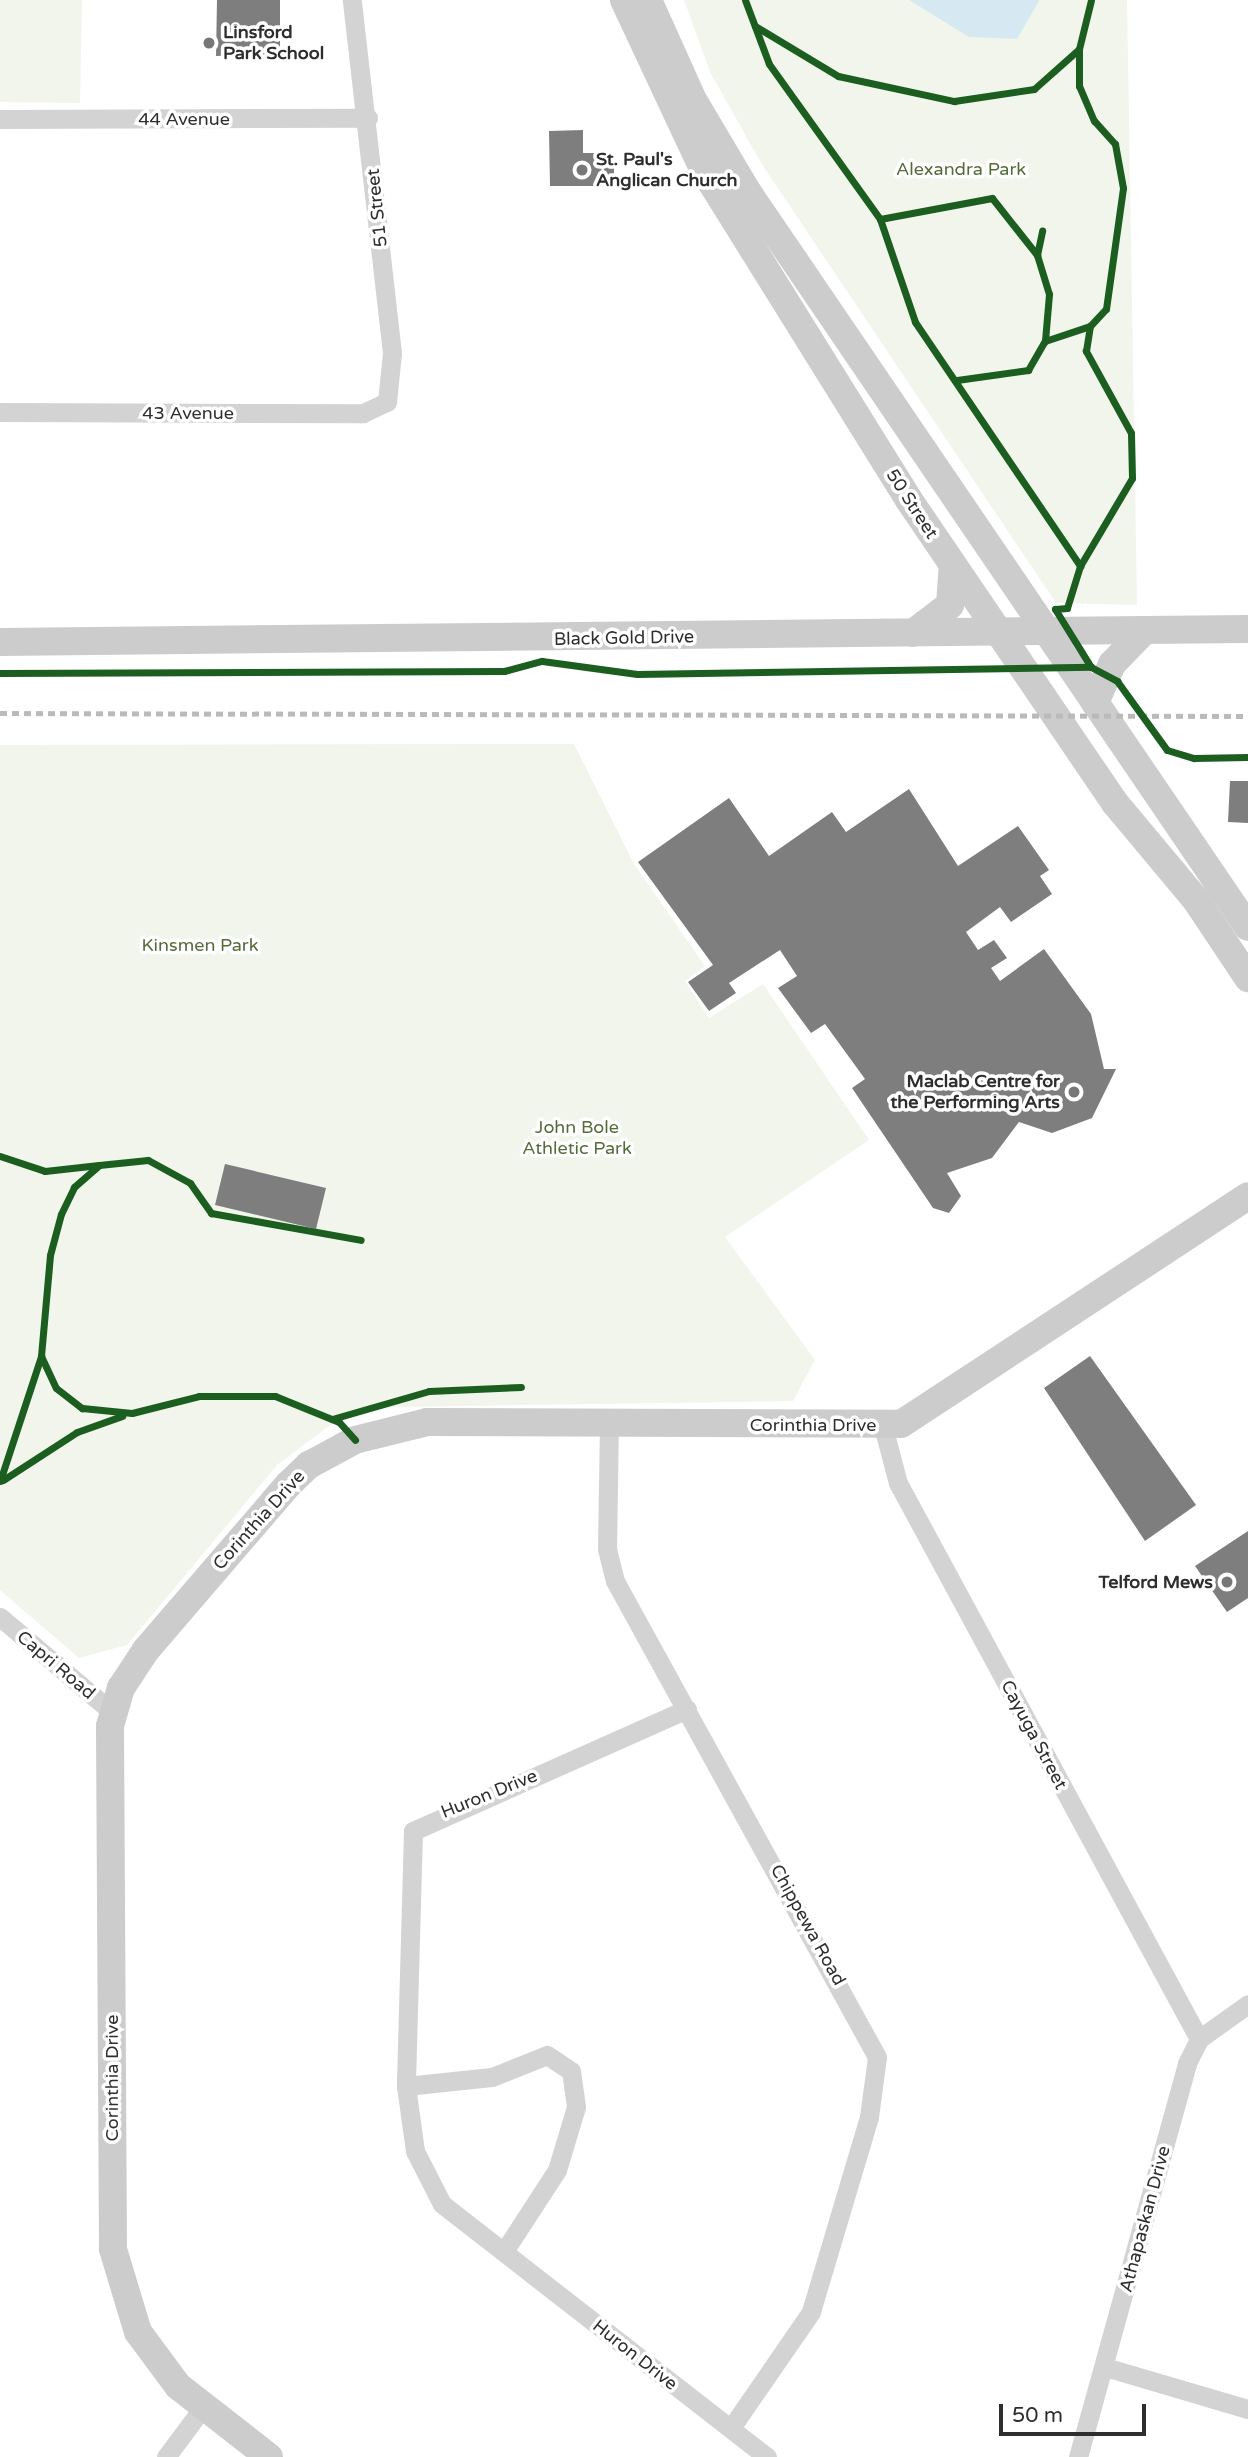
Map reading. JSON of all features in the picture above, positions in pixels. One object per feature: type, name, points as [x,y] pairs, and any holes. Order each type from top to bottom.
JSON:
[{"type":"main road","name":"50 Street","points":[[624,0],[703,169],[953,566],[996,632],[1248,978]]},
{"type":"main road","points":[[648,0],[693,100],[747,191],[1248,927]]},
{"type":"main road","points":[[913,633],[950,605],[953,566]]},
{"type":"main road","name":"Black Gold Drive","points":[[0,642],[1248,629]]},
{"type":"main road","points":[[1095,703],[1112,664],[1145,630]]},
{"type":"main road","name":"Corinthia Drive","points":[[269,2457],[178,2386],[138,2332],[113,2249],[112,1712],[146,1650],[263,1511],[331,1451],[427,1422],[883,1426],[915,1419],[1248,1196]]},
{"type":"street","name":"51 Street","points":[[352,0],[368,118],[394,376],[387,402],[375,409]]},
{"type":"street","name":"44 Avenue","points":[[0,119],[368,118]]},
{"type":"street","name":"43 Avenue","points":[[0,412],[375,409]]},
{"type":"street","name":"Chippewa Road","points":[[609,1422],[609,1563],[877,2057],[869,2117],[811,2312],[731,2428]]},
{"type":"street","name":"Cayuga Street","points":[[883,1426],[898,1483],[1199,2039]]},
{"type":"street","name":"Capri Road","points":[[0,1617],[112,1712]]},
{"type":"street","name":"Huron Drive","points":[[687,1709],[412,1830],[407,2086],[415,2151],[442,2204],[505,2250],[767,2457]]},
{"type":"street","points":[[1199,2039],[1248,2004]]},
{"type":"street","name":"Athapaskan Drive","points":[[1077,2457],[1199,2039]]},
{"type":"street","points":[[407,2086],[492,2077],[547,2054],[571,2071],[576,2107],[557,2170],[505,2250]]},
{"type":"street","points":[[1105,2367],[1248,2409]]},
{"type":"street","points":[[166,2457],[204,2406]]},
{"type":"green space","points":[[0,0],[82,0],[80,103],[0,102]]},
{"type":"green space","name":"Alexandra Park","points":[[684,0],[1127,0],[1137,605],[1056,603],[761,163],[710,72]]},
{"type":"green space","points":[[574,744],[634,864],[705,966],[685,981],[709,1018],[763,984],[869,1140],[725,1237],[815,1360],[793,1401],[394,1407],[341,1417],[277,1465],[127,1645],[79,1658],[0,1590],[0,745]]},
{"type":"shaded area","points":[[909,0],[1039,1],[1017,39],[969,37]]},
{"type":"building","points":[[217,0],[280,0],[280,54],[216,56]]},
{"type":"building","name":"St. Paul's Anglican Church","points":[[583,130],[583,153],[614,153],[614,186],[550,186],[549,131]]},
{"type":"building","points":[[1230,781],[1248,781],[1248,823],[1228,822]]},
{"type":"building","points":[[909,789],[958,866],[1018,826],[1049,870],[1040,876],[1052,894],[1011,922],[1000,907],[966,932],[978,950],[994,940],[1007,958],[991,968],[1000,981],[1044,949],[1091,1014],[1104,1069],[1116,1069],[1092,1118],[1052,1133],[1019,1122],[992,1158],[947,1173],[961,1196],[949,1213],[933,1208],[852,1088],[865,1079],[825,1024],[811,1033],[778,988],[797,976],[780,950],[729,983],[736,993],[709,1011],[688,982],[713,965],[638,862],[729,798],[769,856],[832,812],[846,832]]},
{"type":"building","points":[[225,1164],[326,1188],[316,1229],[215,1205]]},
{"type":"building","points":[[1090,1356],[1196,1505],[1145,1541],[1044,1388]]},
{"type":"building","name":"Telford Mews","points":[[1248,1531],[1248,1598],[1227,1612],[1195,1566]]},
{"type":"railway","points":[[0,713],[1248,716]]},
{"type":"cycle path","points":[[745,0],[769,64],[880,219],[915,322],[1080,566],[1067,608],[1055,609],[1091,667]]},
{"type":"cycle path","points":[[1080,566],[1132,478],[1131,433],[1086,351],[1090,326],[1106,309],[1123,188],[1115,144],[1094,121],[1079,86],[1079,49],[1091,0]]},
{"type":"cycle path","points":[[755,26],[838,76],[954,101],[1034,89],[1079,49]]},
{"type":"cycle path","points":[[880,219],[992,198],[1037,255],[1042,231]]},
{"type":"cycle path","points":[[1037,255],[1049,294],[1045,341]]},
{"type":"cycle path","points":[[957,380],[1028,370],[1045,341],[1090,326]]},
{"type":"cycle path","points":[[0,673],[504,671],[542,661],[637,674],[1091,667],[1117,681],[1167,750],[1194,758],[1248,757]]},
{"type":"cycle path","points":[[0,1156],[45,1171],[99,1165]]},
{"type":"cycle path","points":[[0,1481],[41,1356],[50,1255],[61,1214],[74,1187],[99,1165],[148,1160],[190,1183],[211,1213],[361,1240]]},
{"type":"cycle path","points":[[41,1356],[56,1388],[82,1408],[132,1413],[199,1396],[275,1396],[339,1422],[355,1440]]},
{"type":"cycle path","points":[[332,1419],[429,1391],[521,1387]]},
{"type":"cycle path","points":[[3,1480],[77,1432],[122,1416]]},
{"type":"place","name":"Linsford Park School","points":[[209,43]]},
{"type":"place","name":"St. Paul's Anglican Church","points":[[582,170]]},
{"type":"place","name":"Maclab Centre for the Performing Arts","points":[[1074,1092]]},
{"type":"place","name":"Telford Mews","points":[[1227,1582]]},
{"type":"park label","name":"Kinsmen Park","points":[[200,945]]},
{"type":"park label","name":"John Bole Athletic Park","points":[[577,1138]]}]
